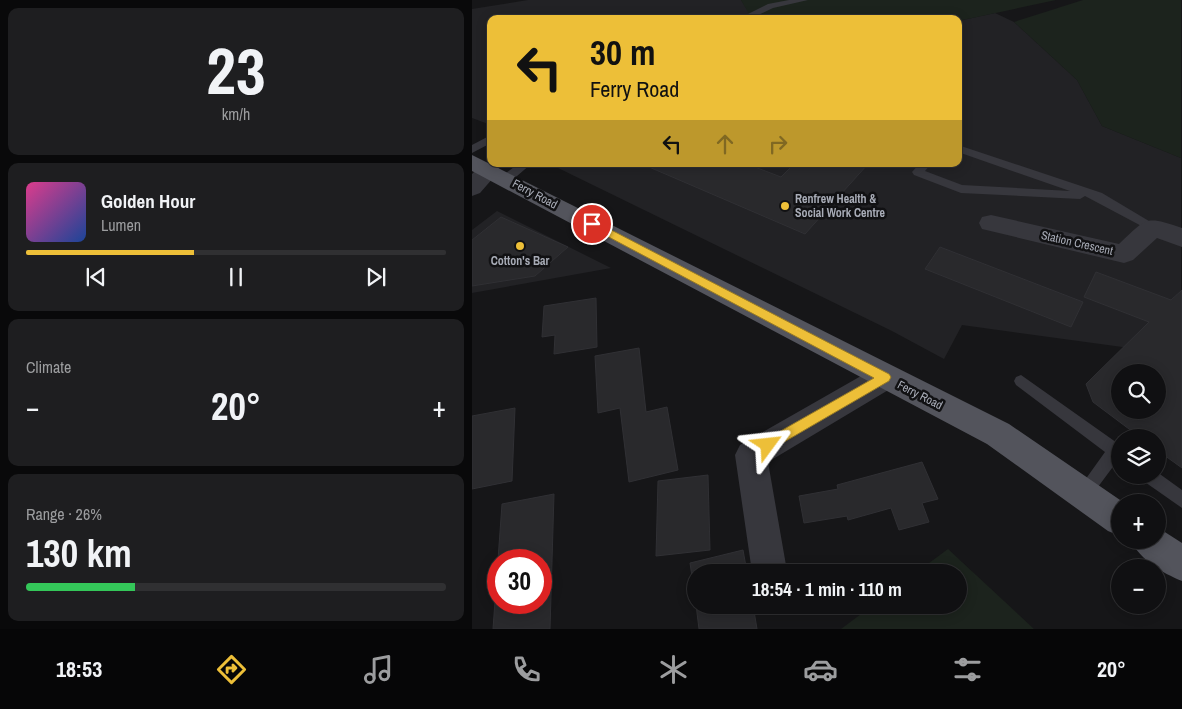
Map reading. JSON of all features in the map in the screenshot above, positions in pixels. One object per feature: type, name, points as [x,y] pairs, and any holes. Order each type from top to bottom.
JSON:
[{"type":"main road","name":"Ferry Road","points":[[489,169],[885,377],[998,434],[1111,514]]},
{"type":"main road","points":[[1161,549],[1182,564]]},
{"type":"street","name":"Station Crescent","points":[[991,222],[1124,254],[1154,227]]},
{"type":"street","points":[[1154,227],[1182,238]]},
{"type":"street","points":[[768,564],[751,455],[885,377]]},
{"type":"lane","points":[[751,15],[771,6],[804,0]]},
{"type":"lane","points":[[962,149],[1098,196],[1154,227]]},
{"type":"lane","points":[[922,167],[918,172],[961,189],[1098,196]]},
{"type":"lane","points":[[1021,381],[1111,448]]},
{"type":"lane","points":[[1083,494],[1111,459]]},
{"type":"lane","points":[[1160,484],[1182,500]]},
{"type":"shaded area","points":[[528,0],[741,0],[750,14],[487,15],[487,124],[472,118],[472,9]]},
{"type":"shaded area","points":[[741,0],[1056,0],[962,20],[962,15],[745,15],[749,14]]},
{"type":"shaded area","points":[[1083,0],[1181,0],[1181,158],[1102,126],[1077,80],[1014,22]]},
{"type":"shaded area","points":[[995,13],[1014,22],[1077,80],[1102,126],[1181,158],[1181,355],[962,325],[944,359],[892,331],[556,167],[962,167],[962,20]]},
{"type":"shaded area","points":[[497,211],[611,268],[472,293],[472,230]]},
{"type":"shaded area","points":[[948,549],[964,564],[928,564]]},
{"type":"shaded area","points":[[967,567],[1034,629],[841,629],[861,614],[967,614]]},
{"type":"building","name":"Renfrew Health & Social Work Centre","points":[[649,167],[755,167],[781,177],[791,167],[865,167],[805,234]]},
{"type":"building","name":"Cotton's Bar","points":[[501,217],[568,247],[535,276],[472,286],[472,240]]},
{"type":"building","points":[[940,247],[1083,302],[1071,327],[925,269]]},
{"type":"building","points":[[1096,272],[1171,300],[1182,290],[1182,468],[1166,456],[1166,429],[1129,429],[1116,419],[1166,419],[1166,364],[1111,364],[1111,416],[1093,402],[1086,384],[1149,322],[1084,297]]},
{"type":"building","points":[[596,298],[597,347],[554,354],[555,335],[542,337],[544,306]]},
{"type":"building","points":[[639,348],[646,412],[667,407],[678,470],[629,482],[620,408],[598,413],[595,356]]},
{"type":"building","points":[[515,408],[512,481],[472,489],[472,416]]},
{"type":"building","points":[[922,462],[938,499],[922,503],[929,522],[899,530],[891,508],[848,520],[847,516],[804,523],[799,496],[838,489],[837,485]]},
{"type":"building","points":[[708,475],[710,550],[656,556],[658,481]]},
{"type":"building","points":[[554,494],[552,562],[552,549],[499,549],[502,504]]},
{"type":"building","points":[[743,550],[746,564],[690,564]]},
{"type":"building","points":[[494,614],[550,614],[550,629],[493,629]]},
{"type":"building","points":[[697,614],[754,614],[757,629],[699,629]]},
{"type":"place","name":"Renfrew Health & Social Work Centre","points":[[785,206]]},
{"type":"place","name":"Cotton's Bar","points":[[520,246]]},
{"type":"route","points":[[592,224],[885,377],[768,445]]}]
